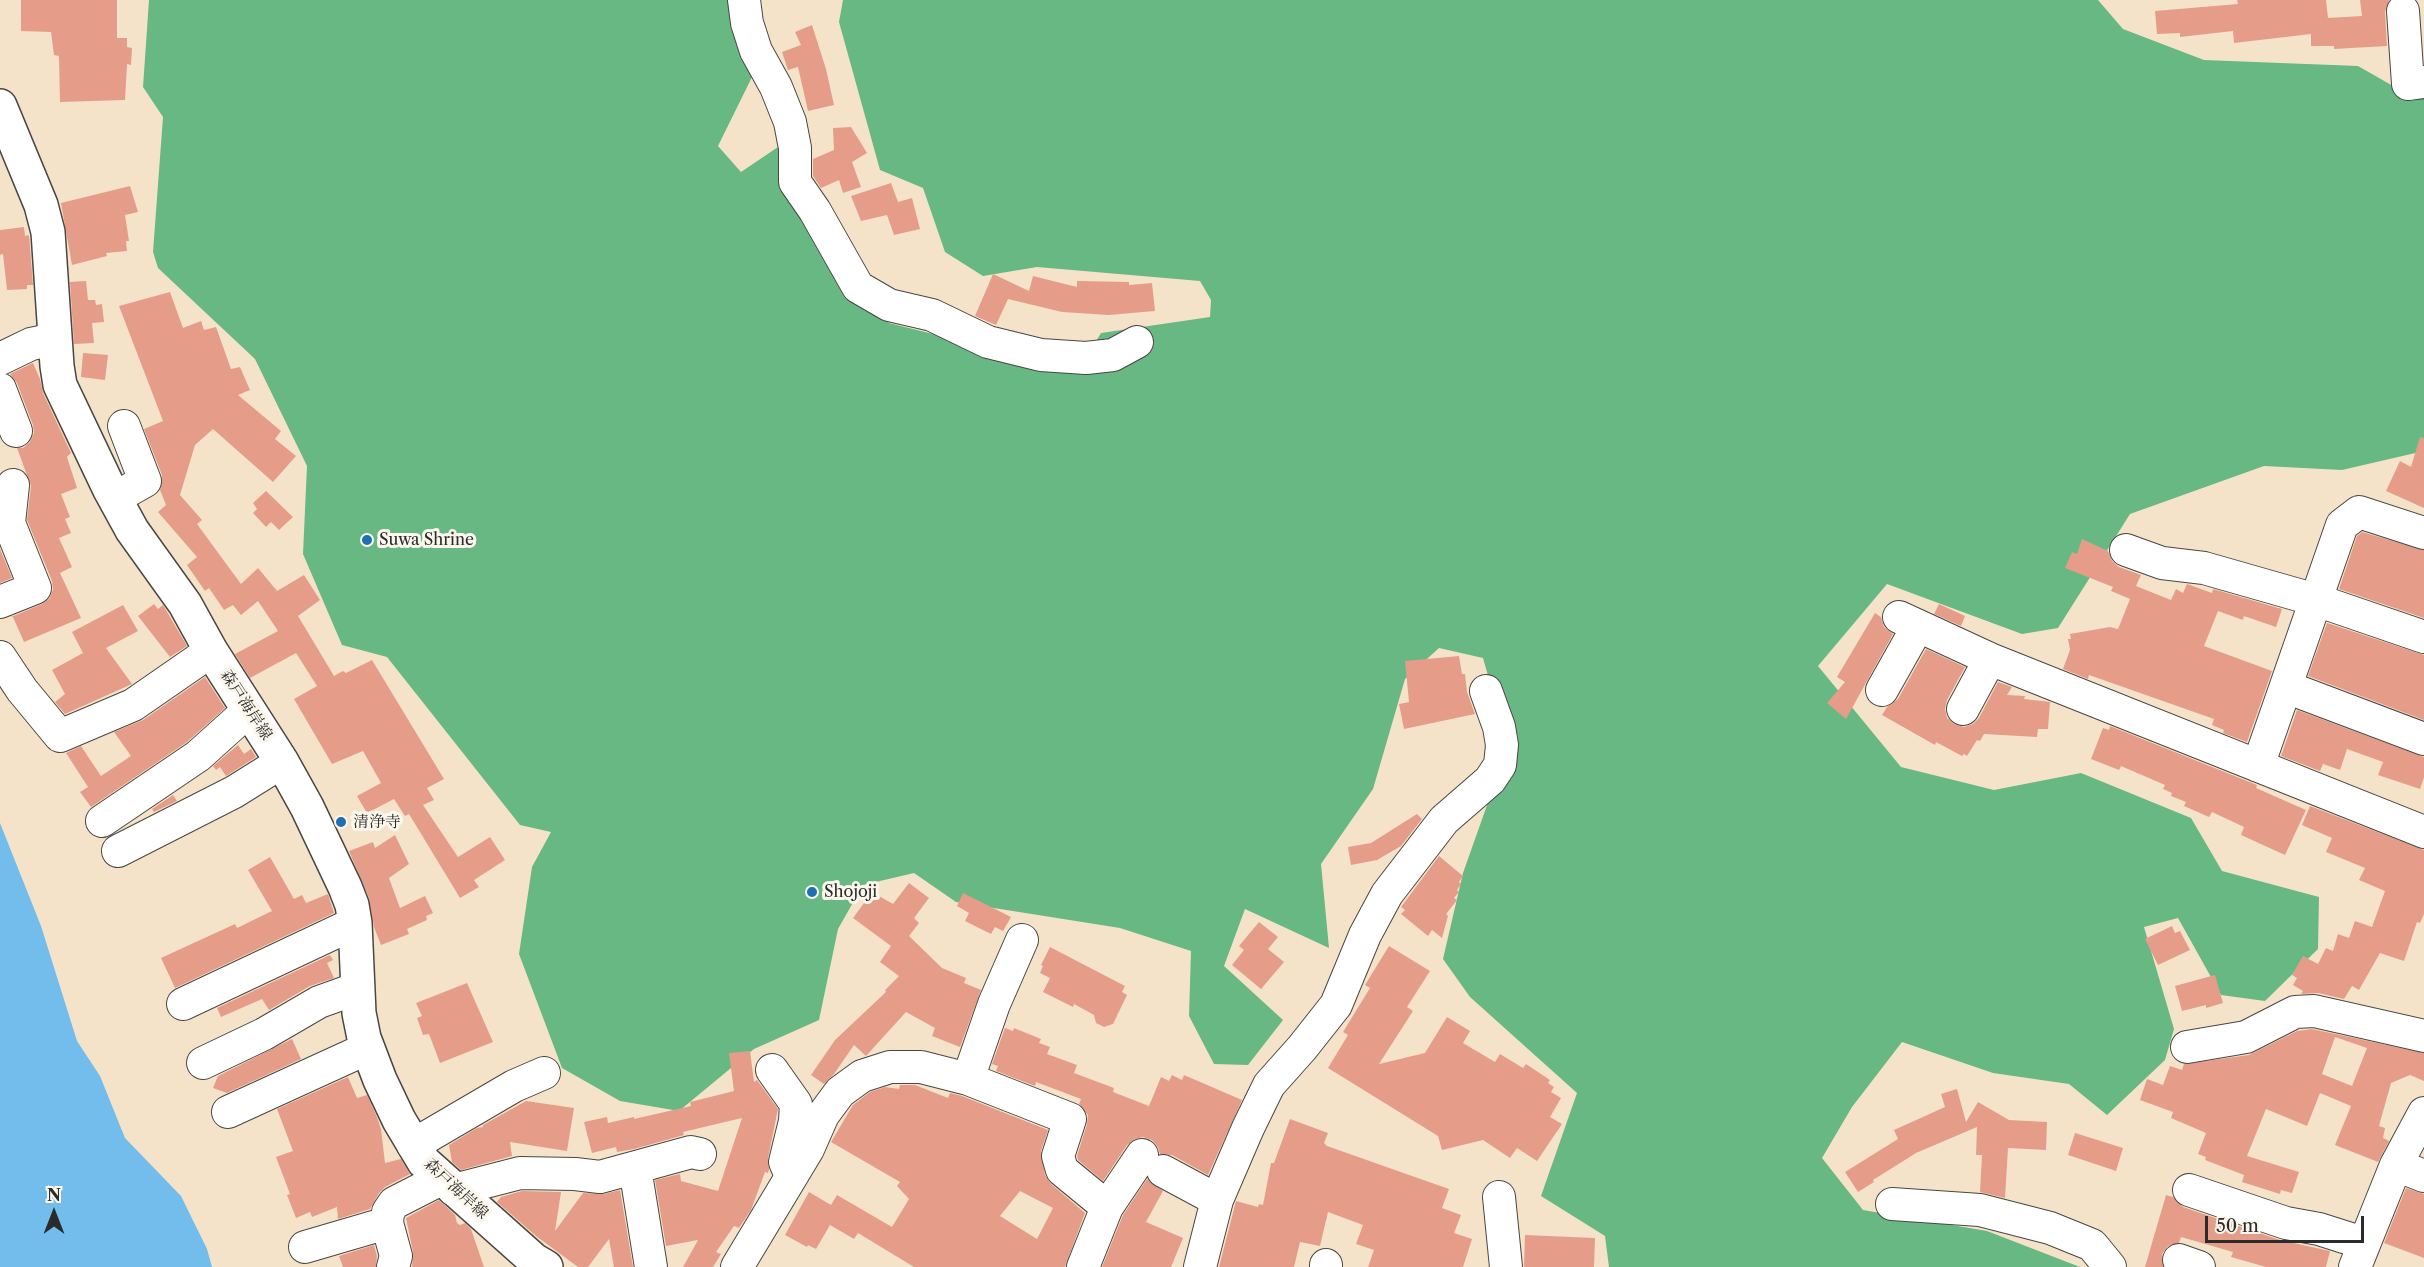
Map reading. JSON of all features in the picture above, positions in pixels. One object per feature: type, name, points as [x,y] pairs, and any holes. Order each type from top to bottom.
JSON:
[{"type":"main road","name":"森戸海岸線","points":[[0,106],[40,205],[48,232],[60,385],[132,530],[185,604],[211,651],[282,762],[307,807],[345,887],[355,922],[359,1013],[368,1048],[380,1080],[424,1162],[537,1265]]},
{"type":"street","points":[[744,0],[747,22],[756,51],[776,87],[790,122],[795,148],[795,182],[815,211],[858,287],[889,305],[932,315],[988,342],[1041,355],[1086,358],[1113,355],[1137,342]]},
{"type":"street","points":[[2403,11],[2408,84],[2424,82]]},
{"type":"street","points":[[0,359],[31,344],[55,339]]},
{"type":"street","points":[[0,389],[16,431]]},
{"type":"street","points":[[115,498],[145,482],[124,426]]},
{"type":"street","points":[[0,602],[35,588],[9,523],[13,485]]},
{"type":"street","points":[[2258,766],[2342,525],[2359,512],[2424,532]]},
{"type":"street","points":[[2126,550],[2162,563],[2204,568],[2316,600],[2424,637]]},
{"type":"street","points":[[1882,690],[1908,622],[1990,659],[2424,832]]},
{"type":"street","points":[[0,657],[22,690],[60,736],[133,705],[211,651]]},
{"type":"street","points":[[1964,709],[1990,659]]},
{"type":"street","points":[[2286,687],[2424,739]]},
{"type":"street","points":[[1200,1267],[1217,1200],[1269,1085],[1336,1005],[1365,935],[1387,894],[1444,820],[1490,780],[1500,765],[1502,745],[1486,691]]},
{"type":"street","points":[[102,821],[198,756],[249,710]]},
{"type":"street","points":[[118,851],[234,792],[282,762]]},
{"type":"street","points":[[183,1004],[355,922]]},
{"type":"street","points":[[968,1078],[994,1004],[1022,940]]},
{"type":"street","points":[[203,1063],[264,1034],[320,1002],[358,988]]},
{"type":"street","points":[[2187,1047],[2246,1037],[2295,1012],[2314,1011],[2424,1036]]},
{"type":"street","points":[[228,1112],[368,1048]]},
{"type":"street","points":[[737,1267],[808,1149],[823,1115],[840,1092],[862,1076],[890,1067],[921,1067],[968,1078],[1070,1119],[1058,1156],[1062,1170],[1107,1207]]},
{"type":"street","points":[[754,1267],[798,1188],[785,1162],[795,1121],[796,1104],[772,1070]]},
{"type":"street","points":[[413,1145],[514,1086],[544,1073]]},
{"type":"street","points":[[2189,1190],[2286,1223],[2319,1229],[2361,1260],[2410,1171],[2424,1113]]},
{"type":"street","points":[[393,1267],[396,1256],[387,1223],[388,1212],[394,1203],[448,1184],[520,1173],[600,1177],[691,1152],[700,1154]]},
{"type":"street","points":[[1083,1267],[1107,1207],[1152,1163],[1217,1200]]},
{"type":"street","points":[[635,1168],[651,1267]]},
{"type":"street","points":[[1499,1197],[1506,1267]]},
{"type":"street","points":[[1892,1204],[1980,1210],[2050,1228],[2092,1245],[2110,1267]]},
{"type":"street","points":[[305,1246],[387,1223]]},
{"type":"green space","points":[[149,0],[739,0],[755,71],[718,146],[741,172],[778,147],[848,247],[889,323],[1037,360],[1082,365],[1101,333],[1210,317],[1211,300],[1200,281],[1037,267],[983,276],[945,252],[923,188],[880,170],[839,22],[843,0],[2098,0],[2123,29],[2204,60],[2358,66],[2414,98],[2424,96],[2424,451],[2342,470],[2264,466],[2130,514],[2058,628],[2022,634],[1887,584],[1818,666],[1901,767],[1994,790],[2081,773],[2191,818],[2222,871],[2319,897],[2318,949],[2265,1001],[2221,995],[2178,918],[2144,927],[2174,1029],[2165,1060],[2107,1115],[2069,1084],[1993,1073],[1902,1042],[1852,1107],[1822,1158],[1863,1210],[1987,1231],[2080,1267],[1609,1267],[1605,1236],[1541,1196],[1577,1093],[1470,997],[1443,959],[1463,873],[1508,746],[1483,658],[1439,648],[1405,679],[1373,789],[1321,864],[1329,948],[1245,909],[1224,966],[1283,1020],[1248,1065],[1214,1064],[1189,1016],[1191,951],[1120,928],[956,902],[914,873],[863,885],[838,929],[819,1020],[754,1049],[679,1111],[620,1101],[562,1068],[519,954],[532,867],[551,832],[520,825],[387,657],[342,645],[303,554],[307,466],[255,359],[158,268],[153,252],[163,117],[143,87]]},
{"type":"water","points":[[0,823],[41,926],[77,1041],[100,1076],[125,1138],[181,1196],[207,1249],[212,1267],[0,1267]]},
{"type":"building","points":[[21,0],[117,0],[117,38],[127,38],[127,47],[132,48],[131,65],[127,64],[125,100],[60,102],[59,56],[54,55],[51,32],[21,31]]},
{"type":"building","points":[[2237,0],[2326,0],[2328,18],[2362,16],[2360,0],[2389,0],[2385,12],[2387,46],[2334,49],[2334,46],[2311,46],[2311,34],[2234,43],[2233,31],[2180,37],[2180,33],[2157,34],[2155,11],[2238,4]]},
{"type":"building","points":[[812,25],[826,69],[834,105],[808,111],[798,67],[788,70],[782,52],[801,45],[795,32]]},
{"type":"building","points":[[851,127],[867,153],[852,162],[861,187],[843,193],[839,180],[821,188],[813,176],[813,159],[834,150],[833,128]]},
{"type":"building","points":[[891,183],[898,202],[912,198],[920,229],[894,235],[887,215],[861,221],[851,196]]},
{"type":"building","points":[[130,186],[138,212],[125,215],[129,241],[126,241],[127,251],[106,253],[107,256],[72,265],[61,203]]},
{"type":"building","points":[[24,227],[25,236],[29,235],[33,285],[27,285],[27,289],[7,290],[3,254],[0,255],[0,230]]},
{"type":"building","points":[[993,274],[1029,291],[1033,276],[1077,287],[1077,281],[1129,282],[1129,285],[1152,283],[1155,311],[1109,315],[1062,312],[1008,299],[996,325],[975,316]]},
{"type":"building","points":[[86,281],[88,300],[95,300],[96,305],[102,304],[104,322],[92,323],[94,343],[74,344],[70,282]]},
{"type":"building","points":[[170,292],[183,328],[201,321],[204,330],[216,327],[231,369],[240,367],[250,390],[238,395],[281,431],[275,439],[296,456],[273,482],[213,429],[195,445],[180,495],[202,520],[197,524],[241,584],[258,568],[277,591],[304,575],[320,600],[298,616],[334,676],[343,671],[346,673],[372,660],[444,779],[427,788],[434,800],[423,805],[458,857],[490,837],[505,860],[474,880],[479,887],[460,898],[409,814],[405,816],[394,799],[367,813],[357,796],[381,783],[363,751],[332,764],[294,699],[317,686],[296,653],[250,678],[235,654],[278,631],[258,601],[241,615],[233,605],[224,610],[209,588],[205,591],[187,565],[197,557],[158,512],[166,505],[160,490],[162,475],[144,429],[163,421],[119,306]]},
{"type":"building","points":[[83,353],[108,355],[105,380],[81,377]]},
{"type":"building","points":[[33,363],[43,393],[71,453],[67,457],[77,488],[61,494],[70,517],[65,519],[71,533],[59,538],[72,567],[60,573],[81,618],[24,642],[11,617],[42,604],[49,599],[53,590],[52,581],[27,520],[31,486],[17,448],[23,448],[30,442],[34,433],[33,425],[17,383],[10,374]]},
{"type":"building","points":[[2420,437],[2424,438],[2424,508],[2386,491],[2400,461],[2411,467]]},
{"type":"building","points":[[266,491],[293,517],[279,530],[271,522],[266,527],[253,513],[257,509],[253,503]]},
{"type":"building","points":[[2362,532],[2424,550],[2424,618],[2339,589],[2357,536]]},
{"type":"building","points":[[2082,539],[2108,551],[2112,561],[2119,567],[2141,575],[2136,586],[2171,600],[2176,589],[2183,593],[2187,584],[2212,593],[2213,589],[2282,609],[2276,627],[2244,616],[2243,620],[2218,611],[2204,646],[2272,671],[2247,742],[2223,733],[2224,730],[2212,725],[2214,719],[2089,675],[2088,679],[2063,669],[2070,650],[2068,639],[2071,639],[2070,634],[2110,627],[2118,629],[2130,599],[2111,591],[2113,587],[2065,568],[2072,552],[2077,554]]},
{"type":"building","points":[[0,549],[12,578],[0,583]]},
{"type":"building","points":[[154,604],[158,609],[163,605],[187,646],[170,657],[138,616]]},
{"type":"building","points":[[1939,604],[1965,616],[1961,626],[1934,614]]},
{"type":"building","points":[[123,605],[138,631],[106,648],[132,684],[65,714],[55,702],[65,694],[52,670],[83,653],[72,632]]},
{"type":"building","points":[[1875,613],[1881,617],[1884,627],[1893,634],[1846,719],[1827,703],[1845,682],[1837,677]]},
{"type":"building","points":[[2327,623],[2424,655],[2424,720],[2308,676]]},
{"type":"building","points":[[1926,649],[1965,667],[1947,700],[1945,709],[1947,718],[1954,724],[1964,727],[1973,724],[1979,718],[1998,682],[2012,687],[2007,695],[2025,696],[2024,699],[2050,702],[2048,729],[2038,729],[2037,737],[1984,734],[1980,741],[1977,740],[1967,756],[1964,754],[1962,756],[1936,742],[1935,745],[1882,715],[1887,707],[1898,699]]},
{"type":"building","points":[[1459,656],[1462,674],[1465,674],[1467,692],[1475,714],[1404,729],[1399,704],[1409,702],[1405,661]]},
{"type":"building","points":[[205,677],[225,708],[187,742],[91,807],[80,792],[88,787],[66,753],[81,746],[101,776],[131,756],[114,732],[143,720]]},
{"type":"building","points":[[2297,710],[2424,757],[2424,777],[2420,789],[2378,775],[2383,762],[2347,749],[2340,770],[2323,764],[2320,771],[2281,756]]},
{"type":"building","points":[[2110,726],[2257,785],[2256,788],[2306,810],[2285,855],[2241,835],[2244,827],[2212,812],[2209,817],[2184,806],[2186,802],[2171,796],[2172,793],[2163,789],[2165,785],[2121,766],[2119,770],[2091,759],[2103,728],[2109,730]]},
{"type":"building","points":[[238,745],[244,754],[251,749],[256,757],[226,776],[220,767],[216,770],[213,766]]},
{"type":"building","points":[[173,795],[177,801],[154,812],[152,809]]},
{"type":"building","points":[[2310,806],[2424,850],[2424,914],[2420,923],[2417,922],[2404,961],[2380,953],[2359,990],[2352,986],[2344,999],[2318,993],[2301,994],[2303,991],[2293,985],[2297,978],[2292,975],[2303,956],[2318,964],[2326,948],[2333,951],[2338,934],[2349,938],[2355,921],[2372,927],[2385,891],[2359,880],[2365,868],[2326,852],[2332,838],[2302,825]]},
{"type":"building","points":[[1417,814],[1422,819],[1401,846],[1377,860],[1351,865],[1348,847],[1371,843]]},
{"type":"building","points":[[395,835],[409,864],[389,878],[400,908],[425,896],[433,913],[426,916],[427,920],[407,929],[409,934],[381,945],[374,927],[369,898],[349,851],[373,842],[375,848]]},
{"type":"building","points":[[1439,856],[1463,876],[1457,890],[1459,892],[1454,898],[1457,900],[1446,914],[1448,916],[1442,938],[1432,930],[1428,936],[1401,914],[1405,910],[1401,907]]},
{"type":"building","points":[[270,857],[294,899],[302,895],[306,903],[328,894],[334,913],[175,988],[161,958],[235,924],[237,928],[272,911],[248,870]]},
{"type":"building","points":[[909,883],[929,898],[914,918],[919,923],[909,936],[942,968],[966,978],[964,983],[981,990],[960,1047],[932,1036],[935,1028],[906,1012],[866,1056],[854,1045],[834,1074],[824,1084],[811,1075],[835,1040],[886,992],[885,990],[899,976],[880,962],[891,946],[853,918],[872,892],[893,904]]},
{"type":"building","points":[[963,893],[1011,917],[1003,931],[995,927],[991,934],[965,921],[969,913],[957,906]]},
{"type":"building","points":[[1259,922],[1278,937],[1268,949],[1284,962],[1261,989],[1232,965],[1244,950],[1239,946]]},
{"type":"building","points":[[2172,926],[2175,933],[2180,931],[2190,950],[2158,965],[2145,939]]},
{"type":"building","points":[[1389,946],[1430,971],[1407,1007],[1413,1011],[1379,1064],[1425,1053],[1447,1017],[1470,1031],[1463,1043],[1495,1062],[1500,1054],[1523,1068],[1526,1064],[1550,1080],[1548,1083],[1554,1087],[1551,1092],[1561,1098],[1550,1117],[1562,1124],[1537,1161],[1517,1148],[1510,1158],[1483,1140],[1442,1150],[1438,1136],[1328,1068],[1348,1035],[1343,1032],[1370,988],[1365,985]]},
{"type":"building","points":[[1050,947],[1125,986],[1122,992],[1127,995],[1113,1024],[1104,1027],[1096,1023],[1094,1015],[1074,1004],[1073,1007],[1043,992],[1050,978],[1040,973],[1043,966],[1041,965]]},
{"type":"building","points":[[330,955],[333,960],[327,963],[334,978],[310,986],[269,1010],[262,999],[221,1017],[217,1008]]},
{"type":"building","points":[[2215,975],[2223,1003],[2182,1011],[2175,986]]},
{"type":"building","points":[[467,983],[493,1042],[440,1063],[429,1034],[423,1035],[417,1018],[422,1016],[416,1003]]},
{"type":"building","points":[[1005,1028],[1013,1031],[1014,1028],[1041,1039],[1039,1043],[1050,1047],[1047,1054],[1077,1065],[1074,1073],[1114,1088],[1113,1092],[1149,1106],[1161,1077],[1169,1081],[1172,1075],[1182,1080],[1184,1075],[1242,1100],[1208,1175],[1172,1155],[1160,1154],[1152,1140],[1143,1137],[1127,1145],[1103,1181],[1078,1160],[1077,1156],[1088,1115],[1079,1104],[1081,1099],[1036,1082],[1035,1086],[996,1071],[998,1066],[992,1064]]},
{"type":"building","points":[[2312,1029],[2424,1053],[2424,1081],[2410,1075],[2391,1083],[2379,1126],[2385,1128],[2383,1138],[2389,1141],[2378,1162],[2335,1145],[2351,1106],[2320,1093],[2307,1126],[2266,1109],[2247,1156],[2299,1172],[2292,1193],[2281,1190],[2280,1194],[2242,1182],[2244,1175],[2205,1160],[2206,1157],[2198,1154],[2206,1133],[2171,1118],[2173,1112],[2140,1100],[2147,1079],[2163,1085],[2170,1066],[2182,1070],[2184,1064],[2249,1055],[2297,1031]],"holes":[[[2335,1037],[2367,1048],[2352,1086],[2322,1074]]]},
{"type":"building","points":[[292,1039],[301,1059],[227,1093],[213,1088],[218,1076]]},
{"type":"building","points":[[750,1051],[754,1082],[757,1080],[778,1109],[768,1158],[769,1170],[768,1173],[765,1172],[751,1210],[739,1228],[734,1226],[716,1252],[721,1254],[713,1267],[683,1267],[698,1240],[666,1246],[655,1180],[680,1174],[681,1181],[718,1191],[742,1118],[683,1132],[684,1135],[634,1149],[617,1152],[616,1147],[592,1153],[584,1122],[607,1117],[608,1123],[634,1117],[634,1119],[691,1106],[690,1102],[734,1091],[729,1053]]},
{"type":"building","points":[[348,1077],[357,1098],[367,1095],[377,1117],[381,1129],[385,1163],[401,1159],[410,1174],[385,1187],[370,1209],[338,1219],[337,1207],[312,1217],[310,1212],[296,1218],[276,1157],[293,1151],[277,1109]]},
{"type":"building","points":[[900,1085],[915,1085],[948,1098],[950,1093],[962,1096],[1048,1130],[1041,1151],[1045,1175],[1051,1184],[1085,1213],[1065,1267],[914,1267],[858,1233],[854,1239],[830,1225],[816,1249],[808,1245],[807,1247],[785,1235],[809,1192],[831,1205],[837,1195],[892,1227],[909,1199],[897,1186],[900,1182],[831,1142],[853,1105],[870,1092],[885,1087],[899,1089]],"holes":[[[1020,1191],[1053,1208],[1037,1239],[1000,1216]]]},
{"type":"building","points":[[1957,1089],[1966,1122],[1978,1102],[2009,1120],[2047,1122],[2046,1150],[2008,1148],[2005,1198],[1980,1192],[1982,1155],[1976,1155],[1977,1127],[1916,1153],[1858,1192],[1845,1172],[1898,1139],[1894,1130],[1945,1107],[1941,1094]]},
{"type":"building","points":[[526,1101],[574,1108],[567,1151],[510,1142],[512,1156],[461,1170],[452,1162],[449,1145]]},
{"type":"building","points":[[1290,1119],[1328,1133],[1324,1143],[1327,1146],[1449,1189],[1442,1208],[1461,1215],[1454,1233],[1472,1239],[1463,1267],[1368,1267],[1374,1250],[1356,1244],[1363,1225],[1328,1212],[1320,1246],[1300,1242],[1294,1267],[1219,1267],[1236,1201],[1258,1207],[1259,1204],[1263,1205],[1271,1163],[1274,1163]]},
{"type":"building","points":[[2075,1133],[2123,1148],[2116,1171],[2068,1155]]},
{"type":"building","points":[[1147,1179],[1163,1191],[1146,1222],[1183,1238],[1171,1267],[1102,1267],[1123,1215]]},
{"type":"building","points":[[2406,1188],[2424,1194],[2424,1258],[2384,1243]]},
{"type":"building","points":[[620,1190],[633,1267],[614,1267],[609,1239],[588,1267],[578,1267],[536,1236],[497,1202],[501,1197],[522,1191],[561,1192],[555,1231],[583,1193],[604,1194]]},
{"type":"building","points":[[2166,1195],[2173,1197],[2183,1207],[2280,1240],[2330,1251],[2326,1267],[2266,1267],[2231,1257],[2233,1252],[2181,1237],[2179,1243],[2168,1246],[2162,1254],[2163,1267],[2145,1267]]},
{"type":"building","points":[[439,1200],[455,1215],[457,1223],[460,1225],[465,1223],[471,1229],[484,1267],[412,1267],[413,1252],[406,1218]]},
{"type":"building","points":[[1525,1235],[1595,1238],[1594,1267],[1524,1267]]},
{"type":"building","points":[[374,1245],[377,1256],[376,1267],[343,1267],[339,1256]]},
{"type":"place","name":"Suwa Shrine","points":[[367,540]]},
{"type":"place","name":"清浄寺","points":[[341,822]]},
{"type":"place","name":"Shojoji","points":[[812,892]]}]
